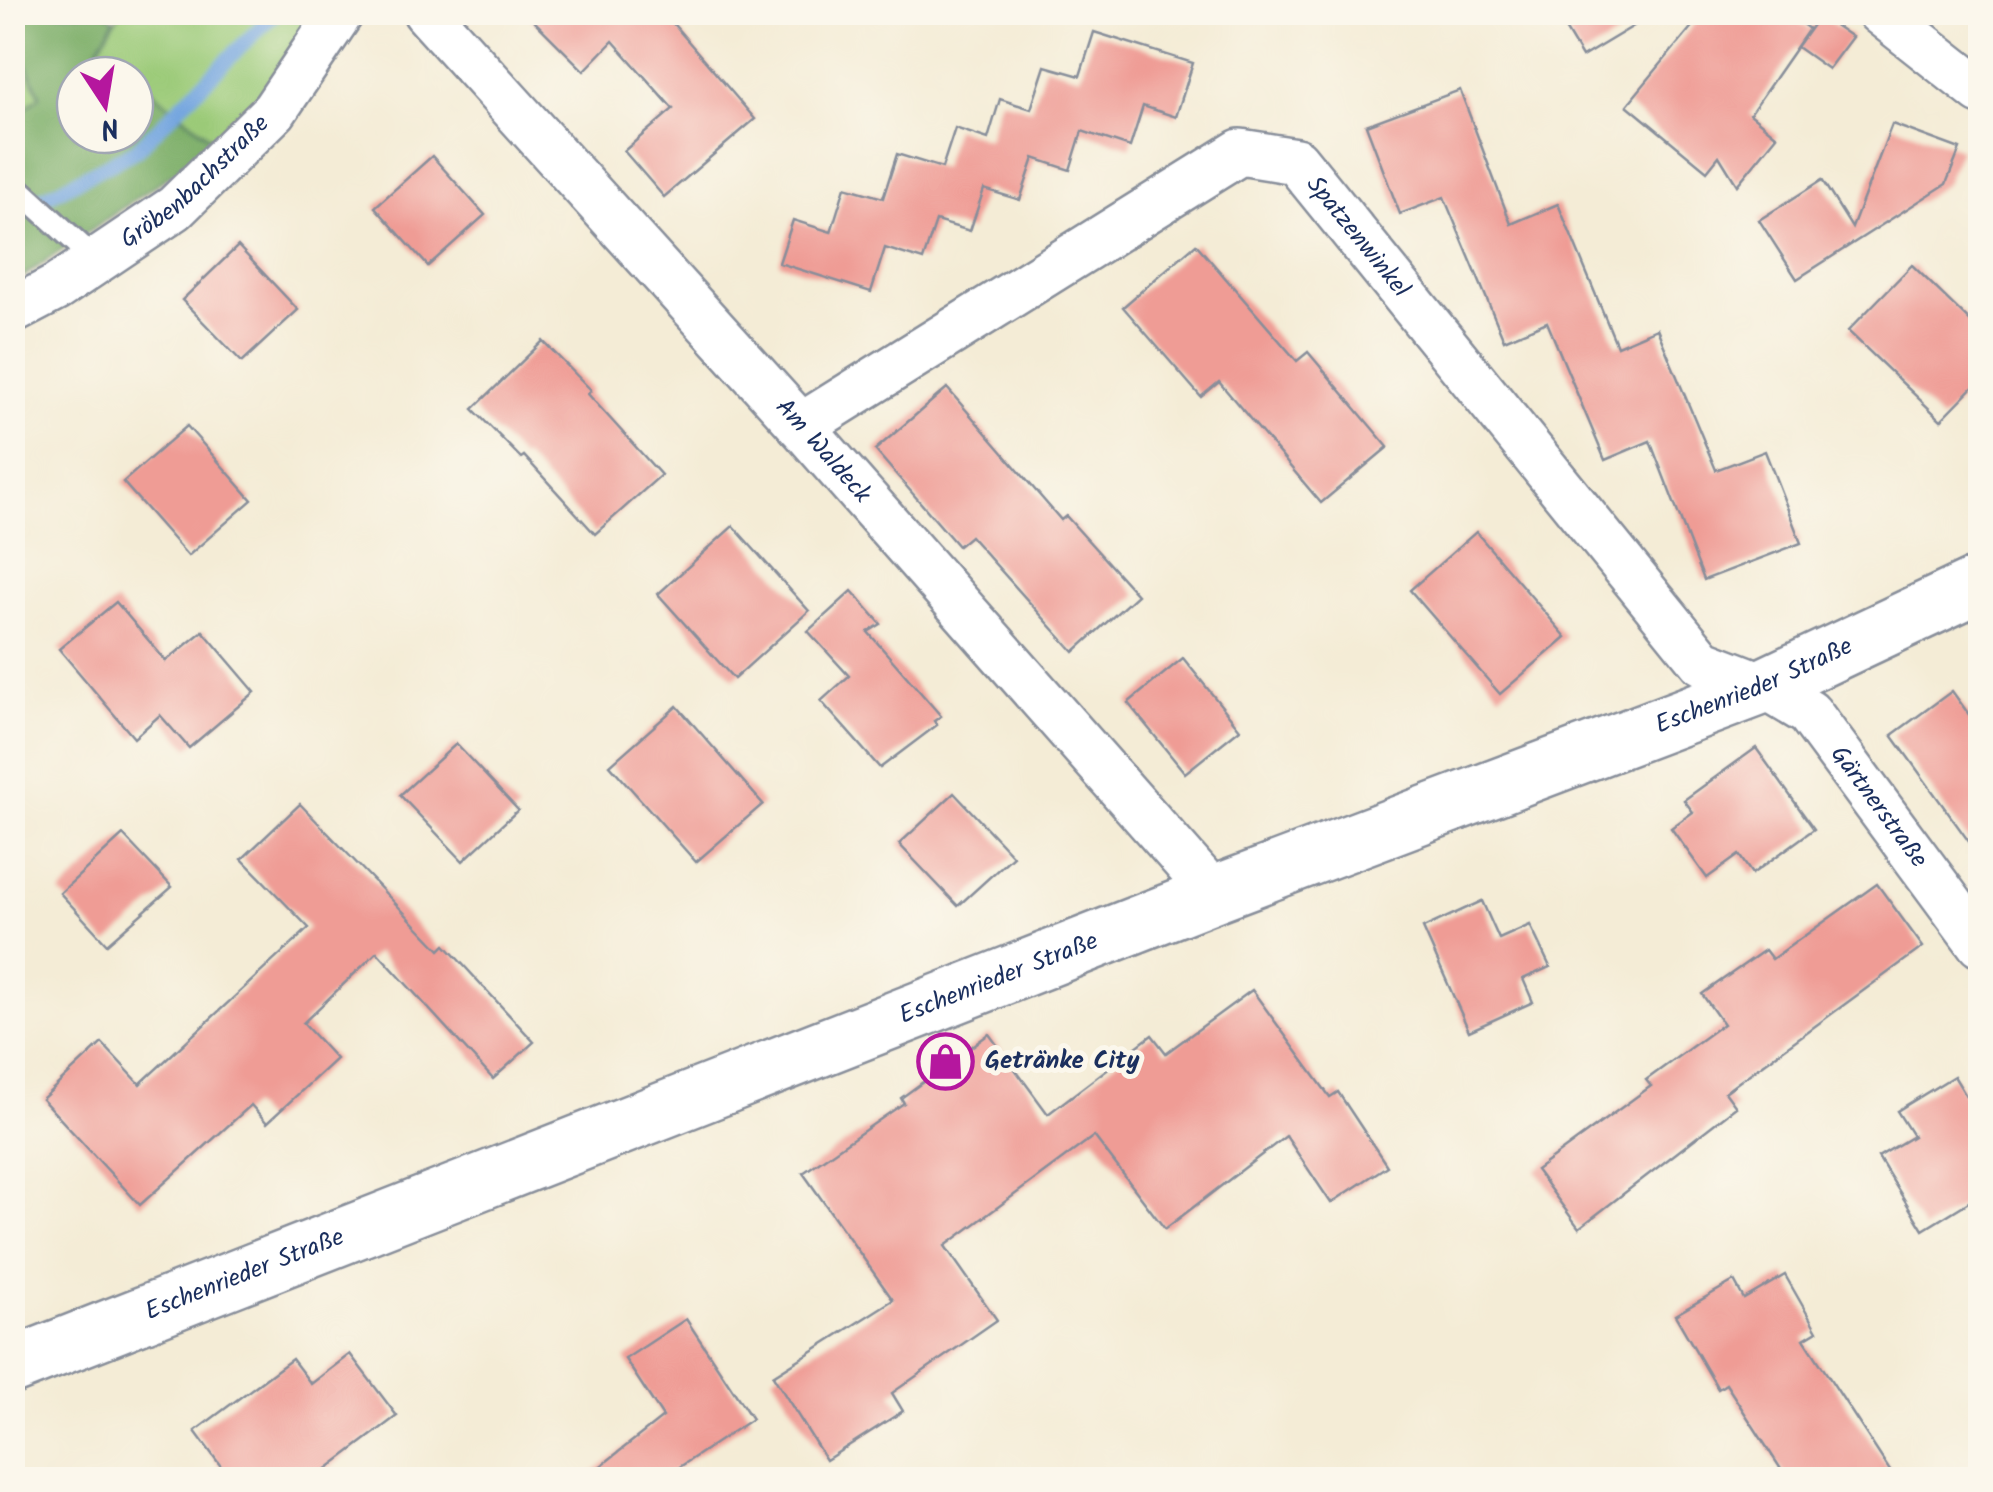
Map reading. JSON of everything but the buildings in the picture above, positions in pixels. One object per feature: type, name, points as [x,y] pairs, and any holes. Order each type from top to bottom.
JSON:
[{"type":"street","name":"Gröbenbachstraße","points":[[12,310],[56,288],[175,208],[274,111],[340,12]]},
{"type":"street","name":"Am Waldeck","points":[[426,12],[801,426],[1214,894]]},
{"type":"street","points":[[1880,12],[1980,91]]},
{"type":"street","name":"Spatzenwinkel","points":[[801,426],[1240,152],[1296,161],[1702,662],[1764,686]]},
{"type":"street","name":"Eschenrieder Straße","points":[[12,1366],[1214,894],[1764,686],[1980,584]]},
{"type":"street","name":"Gärtnerstraße","points":[[1764,686],[1808,714],[1980,944]]},
{"type":"lane","points":[[12,183],[97,261]]},
{"type":"green space","points":[[13,13],[106,13],[115,20],[98,48],[107,55],[55,55],[55,155],[155,155],[155,94],[217,143],[13,284],[13,119],[40,96],[13,34]]},
{"type":"green space","points":[[120,13],[326,13],[264,99],[217,143],[155,94],[155,55],[107,55],[98,48]]},
{"type":"green space","points":[[12,34],[40,96],[13,119],[12,119]]},
{"type":"waterway","points":[[12,214],[136,150],[276,12]]},
{"type":"place","name":"Getränke City","points":[[946,1061]]}]
